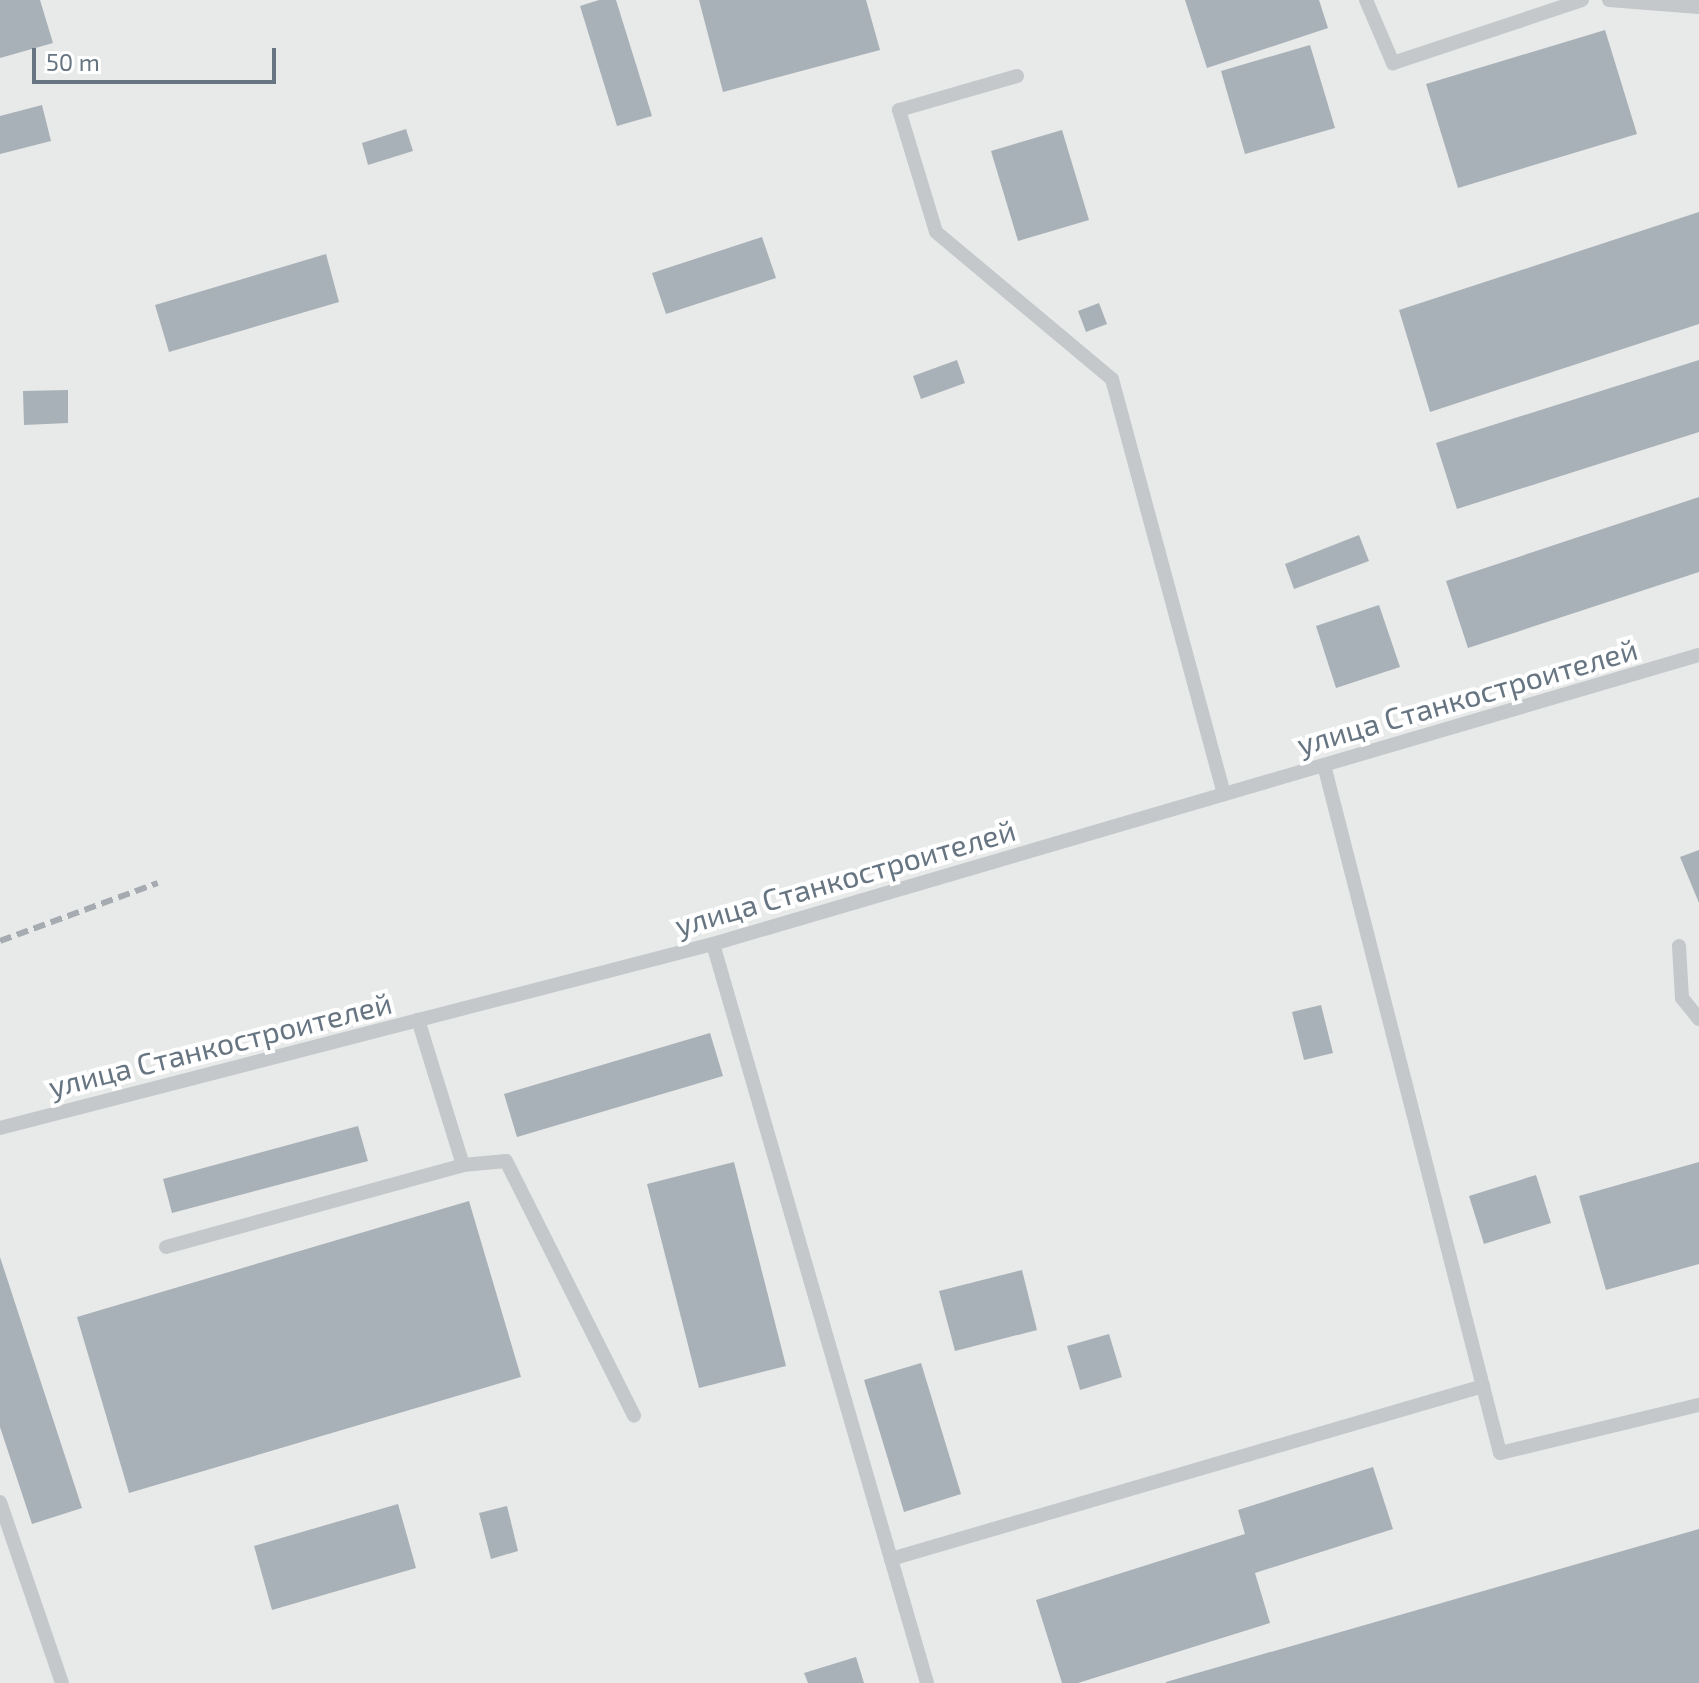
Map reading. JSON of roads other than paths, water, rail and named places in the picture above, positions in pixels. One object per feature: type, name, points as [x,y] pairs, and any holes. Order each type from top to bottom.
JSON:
[{"type":"lane","points":[[1366,0],[1393,63],[1582,0]]},
{"type":"lane","points":[[1609,0],[1699,7]]},
{"type":"lane","points":[[1017,76],[899,110],[936,232],[1112,379],[1224,794]]},
{"type":"lane","name":"улица Станкостроителей","points":[[0,1128],[713,944],[1699,655]]},
{"type":"lane","points":[[1324,765],[1500,1453],[1699,1405]]},
{"type":"lane","points":[[713,944],[927,1683]]},
{"type":"lane","points":[[1679,946],[1682,998],[1699,1019]]},
{"type":"lane","points":[[418,1020],[463,1165]]},
{"type":"lane","points":[[166,1247],[463,1165],[506,1161],[634,1416]]},
{"type":"lane","points":[[891,1559],[1483,1386]]},
{"type":"lane","points":[[0,1502],[62,1683]]},
{"type":"railway","points":[[0,941],[158,883]]}]
